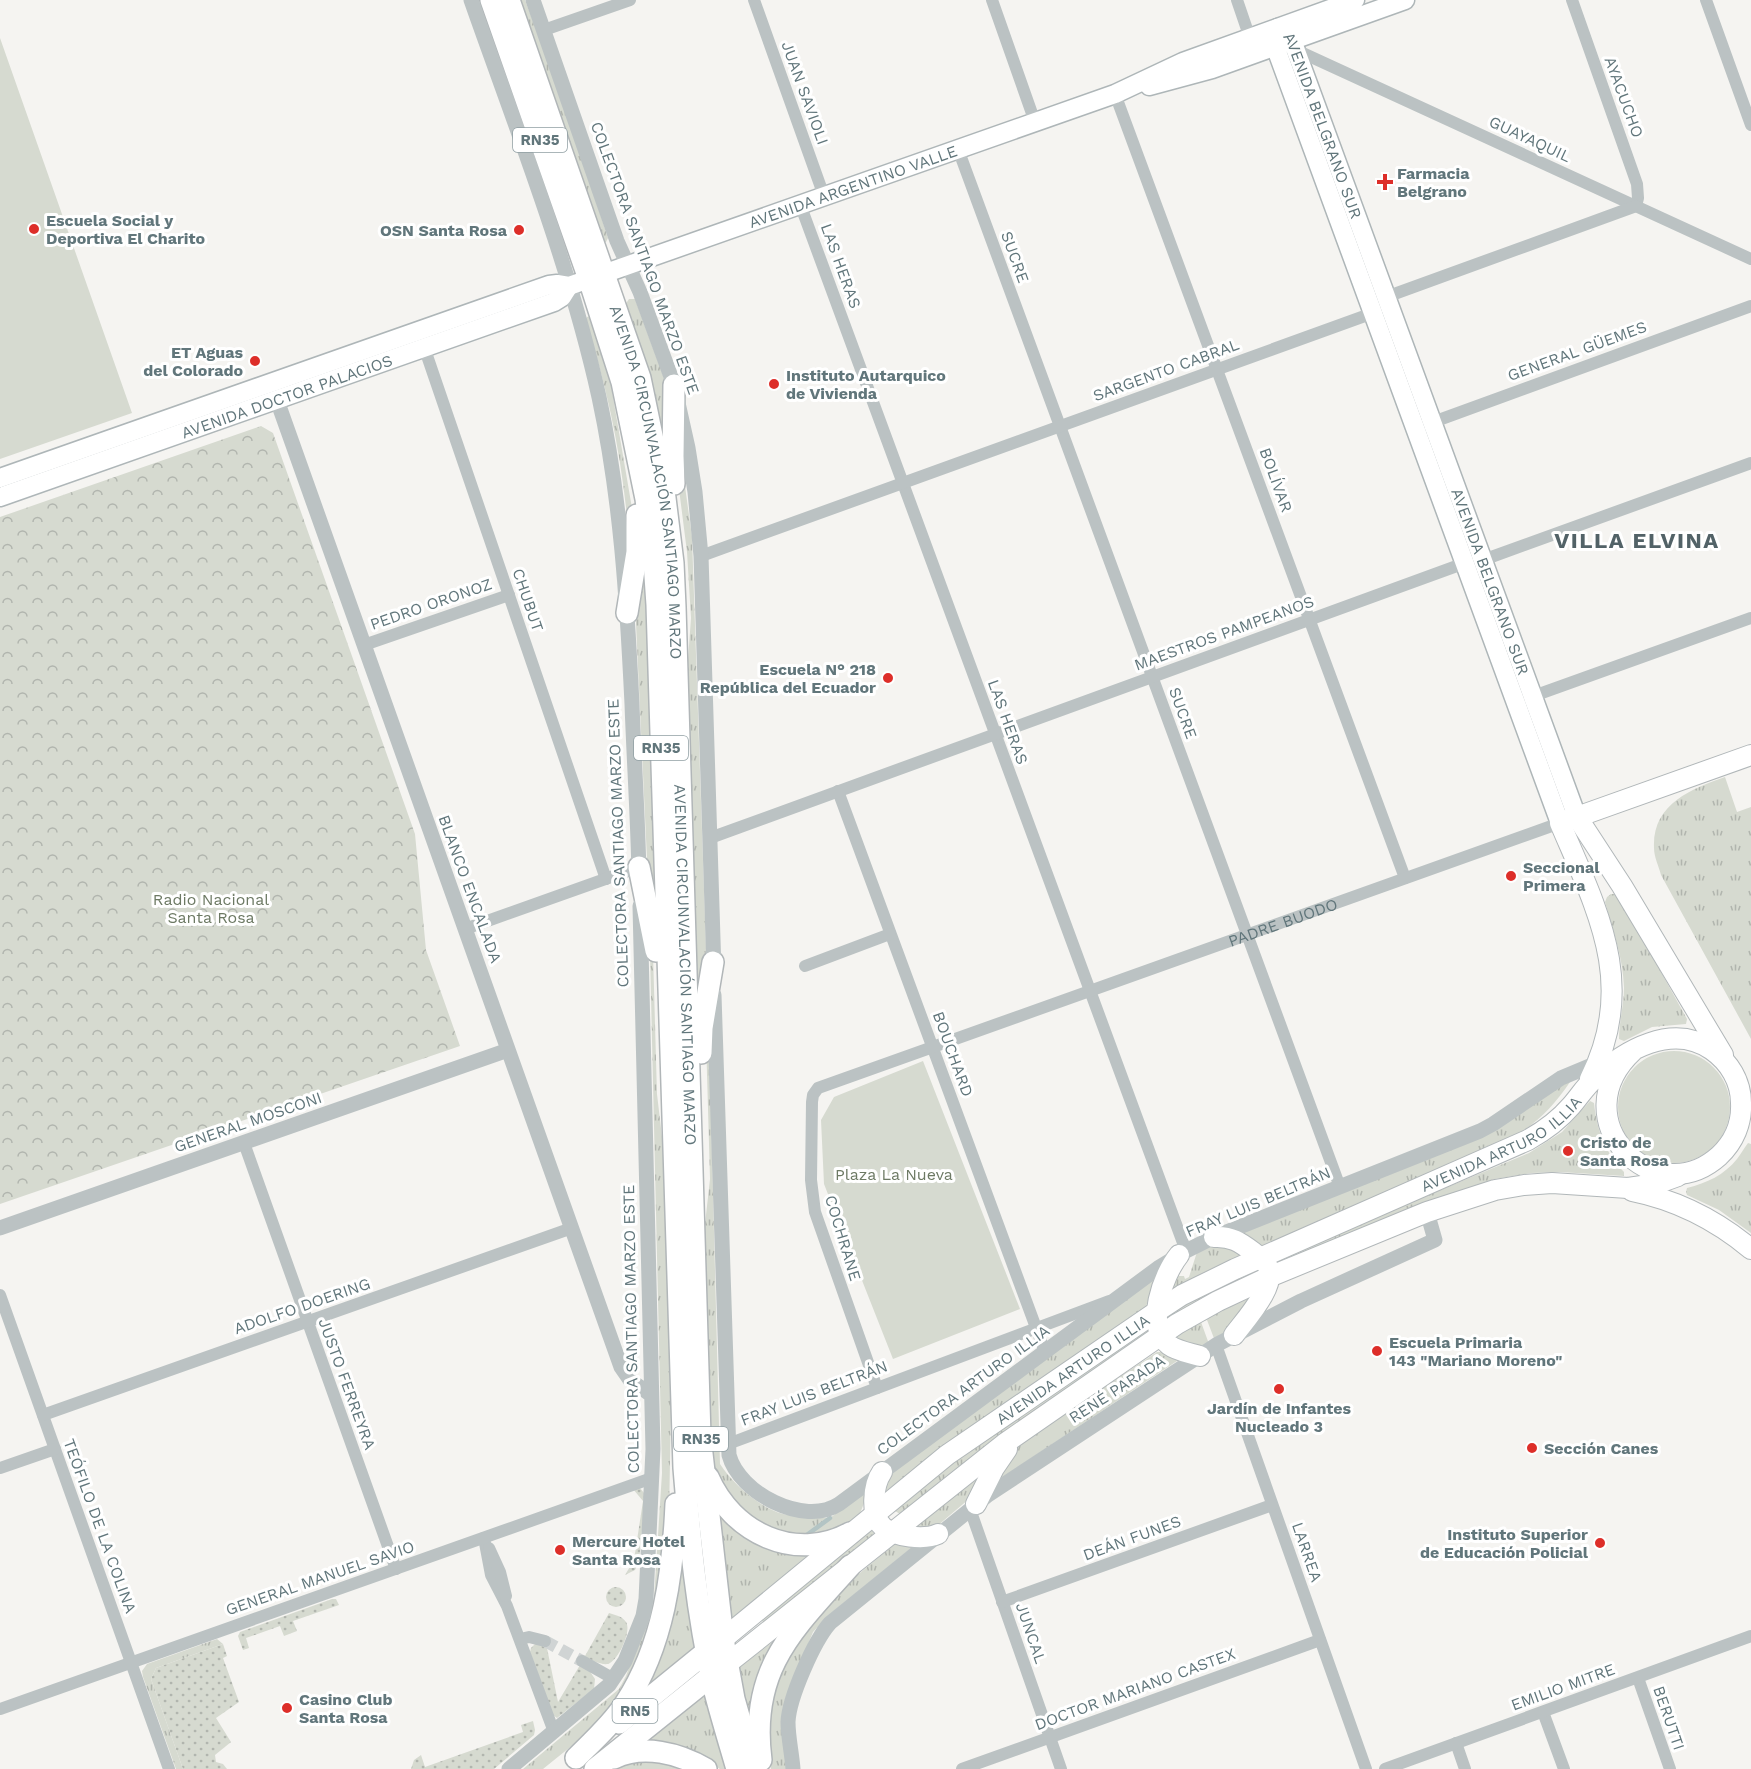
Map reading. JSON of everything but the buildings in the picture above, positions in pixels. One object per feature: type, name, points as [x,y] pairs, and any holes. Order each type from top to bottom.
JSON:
[{"type":"highway","name":"AVENIDA CIRCUNVALACIÓN SANTIAGO MARZO","points":[[491,0],[608,334],[622,382],[638,454],[649,521],[655,574],[681,1407],[691,1551],[714,1645],[737,1769]]},
{"type":"highway","name":"AVENIDA CIRCUNVALACIÓN SANTIAGO MARZO","points":[[509,0],[588,280],[640,378],[661,475],[673,563],[699,1407],[714,1645]]},
{"type":"highway","points":[[608,334],[638,520],[637,552],[627,613]]},
{"type":"highway","points":[[674,385],[673,472],[688,619],[678,699]]},
{"type":"highway","points":[[639,867],[656,950],[663,1094],[674,1167]]},
{"type":"highway","points":[[694,1238],[704,1178],[701,1034],[714,962]]},
{"type":"highway","points":[[569,1764],[610,1723],[625,1704],[642,1672],[660,1622],[672,1559],[681,1407]]},
{"type":"highway","points":[[703,1466],[723,1504],[741,1522],[761,1535],[784,1543],[808,1545],[830,1542],[850,1533]]},
{"type":"highway","points":[[763,1769],[759,1715],[770,1670],[787,1639],[850,1566]]},
{"type":"highway","name":"AVENIDA ARTURO ILLIA","points":[[569,1764],[714,1645]]},
{"type":"highway","name":"AVENIDA CIRCUNVALACIÓN SANTIAGO MARZO","points":[[719,1670],[734,1698],[754,1769]]},
{"type":"highway","name":"AVENIDA ARTURO ILLIA","points":[[595,1769],[719,1670]]},
{"type":"highway","points":[[595,1769],[620,1755],[642,1751],[674,1755],[706,1769]]},
{"type":"main road","name":"AVENIDA ARGENTINO VALLE","points":[[588,280],[1115,94],[1188,76],[1253,45],[1278,28],[1355,0]]},
{"type":"main road","name":"AVENIDA ARGENTINO VALLE","points":[[1253,45],[1288,46],[1405,0]]},
{"type":"main road","name":"AVENIDA BELGRANO SUR","points":[[1278,28],[1287,32],[1288,46],[1373,312],[1424,426]]},
{"type":"main road","name":"AVENIDA BELGRANO SUR","points":[[1288,46],[1386,297],[1424,426],[1568,820],[1607,944],[1611,990],[1601,1065],[1606,1100]]},
{"type":"main road","name":"AVENIDA DOCTOR PALACIOS","points":[[0,497],[274,391],[421,339],[554,302],[588,280]]},
{"type":"main road","name":"AVENIDA DOCTOR PALACIOS","points":[[0,478],[274,391]]},
{"type":"main road","name":"PADRE BUODO","points":[[1568,820],[1751,754]]},
{"type":"main road","name":"AVENIDA BELGRANO SUR","points":[[1568,820],[1622,886],[1734,1075]]},
{"type":"main road","name":"AVENIDA ARTURO ILLIA","points":[[714,1645],[960,1445],[1156,1312],[1210,1281],[1522,1143],[1559,1118],[1601,1065],[1653,1041],[1665,1038],[1687,1039],[1709,1047],[1725,1061],[1734,1075],[1742,1101],[1736,1133],[1716,1159],[1696,1169],[1656,1184],[1618,1188],[1566,1183],[1524,1185],[1495,1190],[1427,1212],[1269,1277],[1204,1308],[1161,1335],[1018,1435],[719,1670]]},
{"type":"main road","name":"AVENIDA ARTURO ILLIA","points":[[1633,1052],[1617,1068],[1608,1089],[1606,1100],[1608,1123],[1612,1134],[1625,1153],[1643,1166],[1675,1173],[1696,1169]]},
{"type":"main road","points":[[1734,1075],[1751,1112]]},
{"type":"main road","points":[[1625,1153],[1656,1184],[1683,1206]]},
{"type":"main road","points":[[1618,1188],[1683,1206],[1717,1224],[1751,1249]]},
{"type":"main road","points":[[1214,1237],[1236,1240],[1260,1257],[1268,1266],[1269,1277],[1264,1293],[1234,1335]]},
{"type":"main road","points":[[1182,1253],[1168,1273],[1156,1312],[1157,1324],[1161,1335],[1172,1347],[1208,1351]]},
{"type":"main road","points":[[973,1506],[998,1461],[1018,1435]]},
{"type":"main road","points":[[882,1472],[876,1485],[877,1512],[881,1525],[892,1532],[922,1539],[938,1534]]},
{"type":"street","name":"COLECTORA SANTIAGO MARZO ESTE","points":[[471,0],[588,280],[593,370],[621,531],[627,613],[639,867],[651,1395],[652,1478],[645,1607],[625,1661],[614,1679],[599,1695],[554,1732]]},
{"type":"street","name":"COLECTORA SANTIAGO MARZO ESTE","points":[[533,0],[617,241],[646,307],[674,385],[695,492],[701,556],[730,1461],[743,1480],[771,1501],[787,1508],[818,1512],[827,1510]]},
{"type":"street","points":[[544,30],[630,0]]},
{"type":"street","name":"JUAN SAVIOLI","points":[[754,0],[824,196]]},
{"type":"street","points":[[992,0],[1035,122]]},
{"type":"street","points":[[1237,0],[1253,45]]},
{"type":"street","name":"AYACUCHO","points":[[1572,0],[1637,184],[1638,198],[1635,206]]},
{"type":"street","points":[[1706,0],[1751,125]]},
{"type":"street","name":"GUAYAQUIL","points":[[1288,46],[1751,259]]},
{"type":"street","name":"BOLÍVAR","points":[[1115,94],[1405,878]]},
{"type":"street","name":"SUCRE","points":[[958,149],[1340,1187]]},
{"type":"street","name":"LAS HERAS","points":[[800,204],[1090,990],[1182,1253]]},
{"type":"street","name":"SARGENTO CABRAL","points":[[701,556],[1373,312],[1386,297],[1635,206]]},
{"type":"street","name":"GENERAL GÜEMES","points":[[1424,426],[1751,306]]},
{"type":"street","name":"CHUBUT","points":[[421,339],[606,879]]},
{"type":"street","name":"BLANCO ENCALADA","points":[[274,391],[621,1367],[630,1380],[651,1395]]},
{"type":"street","name":"MAESTROS PAMPEANOS","points":[[710,838],[1751,463]]},
{"type":"street","name":"PEDRO ORONOZ","points":[[364,645],[508,595]]},
{"type":"street","points":[[1524,699],[1751,618]]},
{"type":"street","name":"BOUCHARD","points":[[838,791],[1045,1352]]},
{"type":"street","name":"PADRE BUODO","points":[[815,1091],[824,1085],[932,1046],[1568,820]]},
{"type":"street","points":[[465,929],[639,867]]},
{"type":"street","points":[[805,966],[891,934]]},
{"type":"street","name":"GENERAL MOSCONI","points":[[0,1228],[508,1050]]},
{"type":"street","name":"FRAY LUIS BELTRÁN","points":[[728,1444],[1119,1297],[1182,1253],[1214,1237],[1486,1128],[1561,1078],[1601,1065]]},
{"type":"street","name":"COCHRANE","points":[[815,1091],[812,1102],[811,1180],[814,1212],[877,1388]]},
{"type":"street","name":"JUSTO FERREYRA","points":[[244,1143],[396,1569]]},
{"type":"street","name":"RENÉ PARADA","points":[[793,1769],[789,1729],[790,1707],[815,1645],[824,1630],[837,1617],[973,1506],[1208,1351],[1234,1335],[1310,1297],[1435,1240],[1427,1212]]},
{"type":"street","name":"ADOLFO DOERING","points":[[42,1414],[572,1228]]},
{"type":"street","name":"TEÓFILO DE LA COLINA","points":[[0,1295],[169,1769]]},
{"type":"street","name":"COLECTORA ARTURO ILLIA","points":[[827,1510],[1119,1297]]},
{"type":"street","name":"LARREA","points":[[1208,1351],[1272,1505],[1366,1769]]},
{"type":"street","points":[[0,1468],[55,1449]]},
{"type":"street","name":"GENERAL MANUEL SAVIO","points":[[0,1709],[652,1478]]},
{"type":"street","name":"DEÁN FUNES","points":[[1002,1602],[1272,1505]]},
{"type":"street","name":"JUNCAL","points":[[973,1506],[1002,1602],[1061,1769]]},
{"type":"street","points":[[484,1538],[500,1572],[507,1606],[554,1732],[509,1769]]},
{"type":"street","name":"EMILIO MITRE","points":[[1385,1769],[1751,1636]]},
{"type":"street","points":[[520,1639],[529,1637],[545,1641]]},
{"type":"street","name":"DOCTOR MARIANO CASTEX","points":[[962,1769],[1320,1640]]},
{"type":"street","points":[[582,1661],[614,1679]]},
{"type":"street","name":"BERUTTI","points":[[1638,1678],[1670,1769]]},
{"type":"street","points":[[1544,1712],[1564,1769]]},
{"type":"street","points":[[1456,1743],[1465,1769]]},
{"type":"green space","points":[[517,0],[525,0],[560,93],[608,238],[606,242],[603,242]]},
{"type":"green space","name":"Escuela Social y Deportiva El Charito","points":[[0,38],[132,413],[0,459]]},
{"type":"green space","points":[[629,299],[635,299],[664,378],[667,453],[625,305]]},
{"type":"green space","points":[[591,316],[606,356],[633,514],[629,538],[614,428],[585,320]]},
{"type":"green space","name":"Radio Nacional Santa Rosa","points":[[261,426],[273,433],[415,834],[426,950],[460,1046],[0,1204],[0,517]]},
{"type":"green space","points":[[680,450],[692,537],[706,948],[697,1011],[686,687],[691,618],[687,552],[679,489]]},
{"type":"green space","points":[[644,550],[659,923],[647,859],[636,624]]},
{"type":"green space","points":[[1725,777],[1737,812],[1751,807],[1751,1039],[1661,875],[1654,851],[1655,833],[1659,820],[1667,809],[1687,793]]},
{"type":"green space","points":[[1611,894],[1616,894],[1620,898],[1687,1019],[1686,1024],[1652,1027],[1624,1041],[1619,1039],[1624,988],[1620,955],[1605,902]]},
{"type":"green space","points":[[650,953],[653,953],[657,1094],[666,1171],[671,1408],[669,1515],[654,1617],[626,1687],[595,1727],[543,1769],[523,1769],[619,1689],[626,1676],[654,1598],[662,1473]]},
{"type":"green space","points":[[709,1038],[720,1464],[748,1494],[766,1507],[783,1514],[830,1518],[865,1491],[868,1493],[859,1516],[830,1536],[777,1533],[735,1507],[711,1464],[701,1260],[710,1179],[706,1039]]},
{"type":"green space","points":[[1674,1051],[1695,1055],[1714,1067],[1726,1086],[1730,1107],[1726,1128],[1714,1147],[1695,1159],[1674,1163],[1653,1159],[1634,1147],[1622,1128],[1618,1107],[1622,1086],[1634,1067],[1653,1055]]},
{"type":"green space","name":"Plaza La Nueva","points":[[923,1061],[1020,1309],[893,1359],[824,1184],[821,1120],[834,1097]]},
{"type":"green space","points":[[1569,1081],[1564,1091],[1544,1113],[1512,1138],[1266,1245],[1259,1245],[1239,1233],[1483,1136]]},
{"type":"green space","points":[[1590,1101],[1594,1103],[1597,1123],[1603,1140],[1612,1157],[1624,1172],[1624,1176],[1560,1172],[1531,1173],[1495,1179],[1276,1265],[1276,1259],[1529,1153],[1562,1132]]},
{"type":"green space","points":[[1748,1143],[1751,1144],[1751,1233],[1719,1210],[1687,1195],[1686,1192],[1687,1188],[1708,1181],[1727,1170]]},
{"type":"green space","points":[[1220,1242],[1246,1254],[1170,1291],[1175,1276],[1184,1276],[1185,1279],[1189,1277],[1197,1252]]},
{"type":"green space","points":[[1251,1271],[1252,1276],[1169,1319],[1167,1317],[1168,1313]]},
{"type":"green space","points":[[1158,1274],[1145,1309],[883,1494],[891,1474]]},
{"type":"green space","points":[[1253,1293],[1229,1330],[1215,1341],[1207,1320],[1201,1322],[1209,1344],[1202,1348],[1175,1340],[1175,1336],[1181,1331]]},
{"type":"green space","points":[[1148,1329],[1150,1333],[971,1458],[903,1513],[895,1511],[895,1507],[952,1462]]},
{"type":"green space","points":[[1157,1352],[1183,1357],[1000,1479],[1010,1454],[1016,1446]]},
{"type":"green space","points":[[981,1471],[976,1493],[936,1527],[910,1529]]},
{"type":"green space","points":[[640,1488],[645,1498],[639,1562],[635,1570],[625,1575],[634,1560],[643,1501],[633,1489]]},
{"type":"green space","points":[[719,1515],[814,1551],[728,1625]]},
{"type":"green space","points":[[871,1529],[875,1535],[765,1623],[762,1621],[761,1619]]},
{"type":"green space","points":[[682,1541],[696,1651],[639,1698]]},
{"type":"green space","points":[[896,1543],[915,1545],[830,1614],[813,1632],[786,1697],[787,1769],[771,1769],[768,1712],[783,1661],[831,1597]]},
{"type":"green space","points":[[616,1587],[623,1590],[626,1597],[623,1604],[616,1607],[609,1604],[606,1597],[609,1590]]},
{"type":"green space","points":[[336,1599],[339,1605],[293,1621],[297,1631],[284,1636],[280,1626],[246,1638],[249,1648],[243,1650],[238,1636],[240,1632]]},
{"type":"green space","points":[[609,1613],[626,1622],[627,1632],[616,1657],[612,1662],[605,1664],[585,1656]]},
{"type":"green space","points":[[784,1633],[751,1720],[736,1670]]},
{"type":"green space","points":[[217,1639],[223,1644],[156,1668],[151,1679],[183,1769],[176,1769],[142,1671],[147,1664]]},
{"type":"green space","points":[[223,1644],[227,1656],[223,1658],[239,1702],[216,1718],[231,1742],[215,1755],[216,1762],[223,1764],[227,1769],[183,1769],[151,1679],[156,1668]]},
{"type":"green space","points":[[535,1644],[547,1648],[558,1702],[580,1665],[589,1670],[595,1679],[594,1689],[557,1718],[553,1715],[530,1652]]},
{"type":"green space","points":[[706,1691],[729,1769],[720,1769],[711,1763],[637,1744]]},
{"type":"green space","points":[[533,1721],[534,1735],[494,1769],[411,1769],[414,1760],[421,1755],[425,1767],[523,1732],[521,1725]]},
{"type":"green space","points":[[649,1760],[689,1769],[607,1769],[615,1765]]},
{"type":"waterway","points":[[804,1537],[830,1518]]},
{"type":"tunnel","points":[[545,1641],[582,1661]]},
{"type":"place","name":"Farmacia Belgrano","points":[[1385,182]]},
{"type":"place","name":"Escuela Social y Deportiva El Charito","points":[[34,229]]},
{"type":"place","name":"OSN Santa Rosa","points":[[519,230]]},
{"type":"place","name":"ET Aguas del Colorado","points":[[255,361]]},
{"type":"place","name":"Instituto Autarquico de Vivienda","points":[[774,384]]},
{"type":"place","name":"Escuela N° 218 República del Ecuador","points":[[888,678]]},
{"type":"place","name":"Seccional Primera","points":[[1511,876]]},
{"type":"place","name":"Cristo de Santa Rosa","points":[[1568,1151]]},
{"type":"place","name":"Escuela Primaria 143 \"Mariano Moreno\"","points":[[1377,1351]]},
{"type":"place","name":"Jardín de Infantes Nucleado 3","points":[[1279,1389]]},
{"type":"place","name":"Sección Canes","points":[[1532,1448]]},
{"type":"place","name":"Instituto Superior de Educación Policial","points":[[1600,1543]]},
{"type":"place","name":"Mercure Hotel Santa Rosa","points":[[560,1550]]},
{"type":"place","name":"Casino Club Santa Rosa","points":[[287,1708]]},
{"type":"district","name":"VILLA ELVINA","points":[[1637,540]]}]
